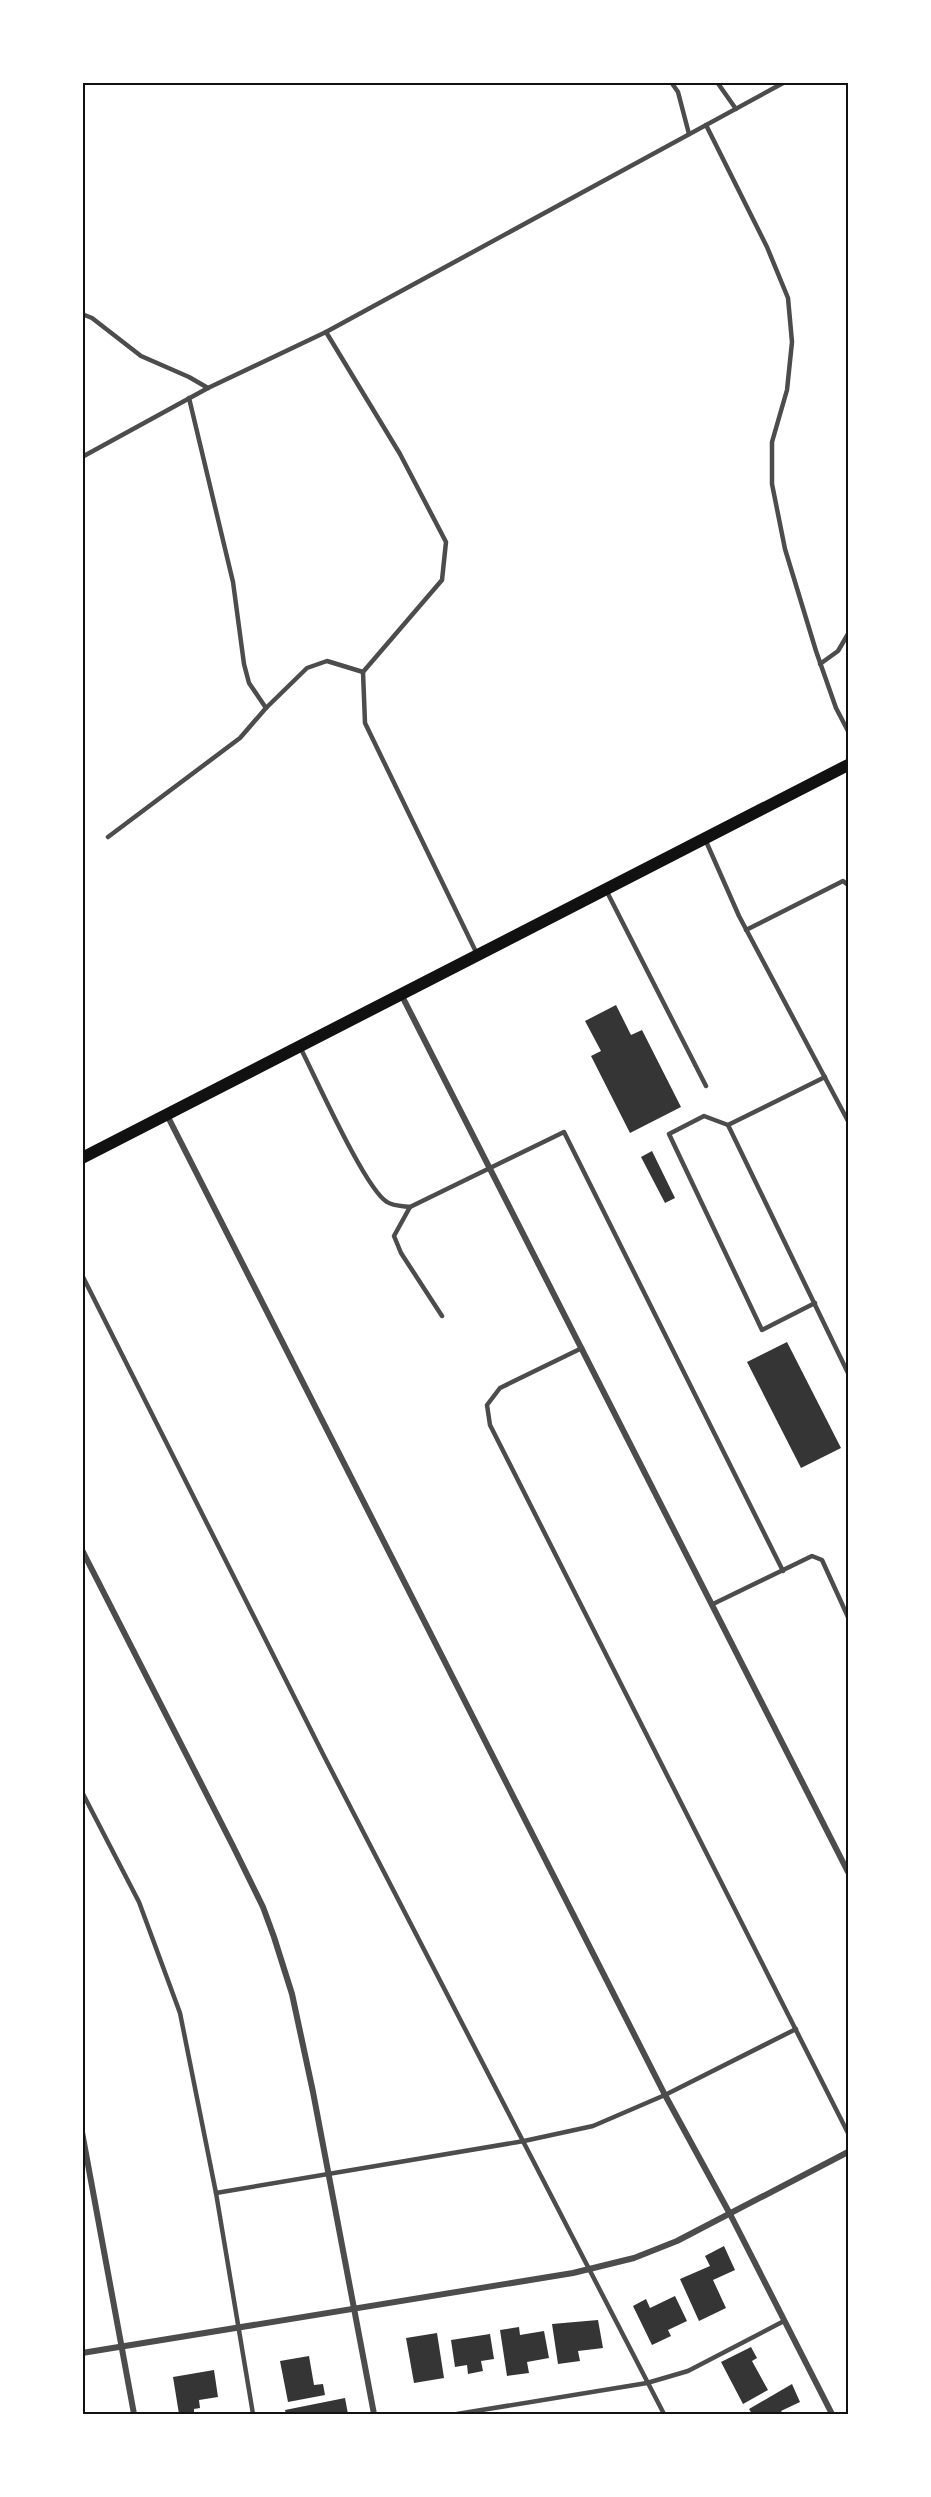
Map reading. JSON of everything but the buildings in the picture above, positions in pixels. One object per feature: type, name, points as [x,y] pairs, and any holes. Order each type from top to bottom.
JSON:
[{"type":"main road","points":[[82,1158],[849,765]]},
{"type":"street","points":[[402,996],[849,1872]]},
{"type":"street","points":[[167,1115],[665,2095],[730,2214],[832,2415]]},
{"type":"street","points":[[82,1550],[263,1907],[292,1994],[374,2415]]},
{"type":"street","points":[[82,2132],[134,2415]]},
{"type":"street","points":[[82,2354],[589,2269],[633,2258],[677,2241],[849,2152]]},
{"type":"lane","points":[[671,82],[678,92],[689,134]]},
{"type":"lane","points":[[717,82],[736,109]]},
{"type":"lane","points":[[82,457],[208,388],[326,332],[785,82]]},
{"type":"lane","points":[[706,125],[767,247],[788,298],[792,342],[787,390],[772,442],[772,484],[785,549],[820,664],[836,708],[849,731]]},
{"type":"lane","points":[[82,314],[92,318],[141,356],[189,376],[208,388]]},
{"type":"lane","points":[[326,332],[400,454],[446,542],[442,580],[363,672],[365,723],[478,956]]},
{"type":"lane","points":[[189,398],[233,582],[244,664],[249,683],[266,708]]},
{"type":"lane","points":[[820,664],[838,651],[849,634]]},
{"type":"lane","points":[[108,837],[235,742],[307,668],[327,661],[363,672]]},
{"type":"lane","points":[[705,839],[746,930],[849,1121]]},
{"type":"lane","points":[[746,930],[843,881],[849,885]]},
{"type":"lane","points":[[606,890],[706,1086]]},
{"type":"lane","points":[[300,1047],[355,1157],[378,1194],[388,1203],[410,1207]]},
{"type":"lane","points":[[728,1125],[825,1077]]},
{"type":"lane","points":[[815,1304],[762,1330],[669,1134],[704,1116],[728,1125],[849,1373]]},
{"type":"lane","points":[[442,1316],[401,1253],[394,1236],[410,1207],[564,1132],[783,1571]]},
{"type":"lane","points":[[82,1275],[324,1756],[664,2415]]},
{"type":"lane","points":[[582,1348],[500,1388],[487,1405],[490,1425],[849,2133]]},
{"type":"lane","points":[[713,1604],[812,1556],[822,1560],[849,1617]]},
{"type":"lane","points":[[82,1792],[139,1902],[168,1975],[192,2066],[253,2415]]},
{"type":"lane","points":[[216,2193],[524,2141],[593,2126],[665,2095],[796,2029]]},
{"type":"lane","points":[[457,2415],[647,2383],[688,2371],[784,2321]]}]
